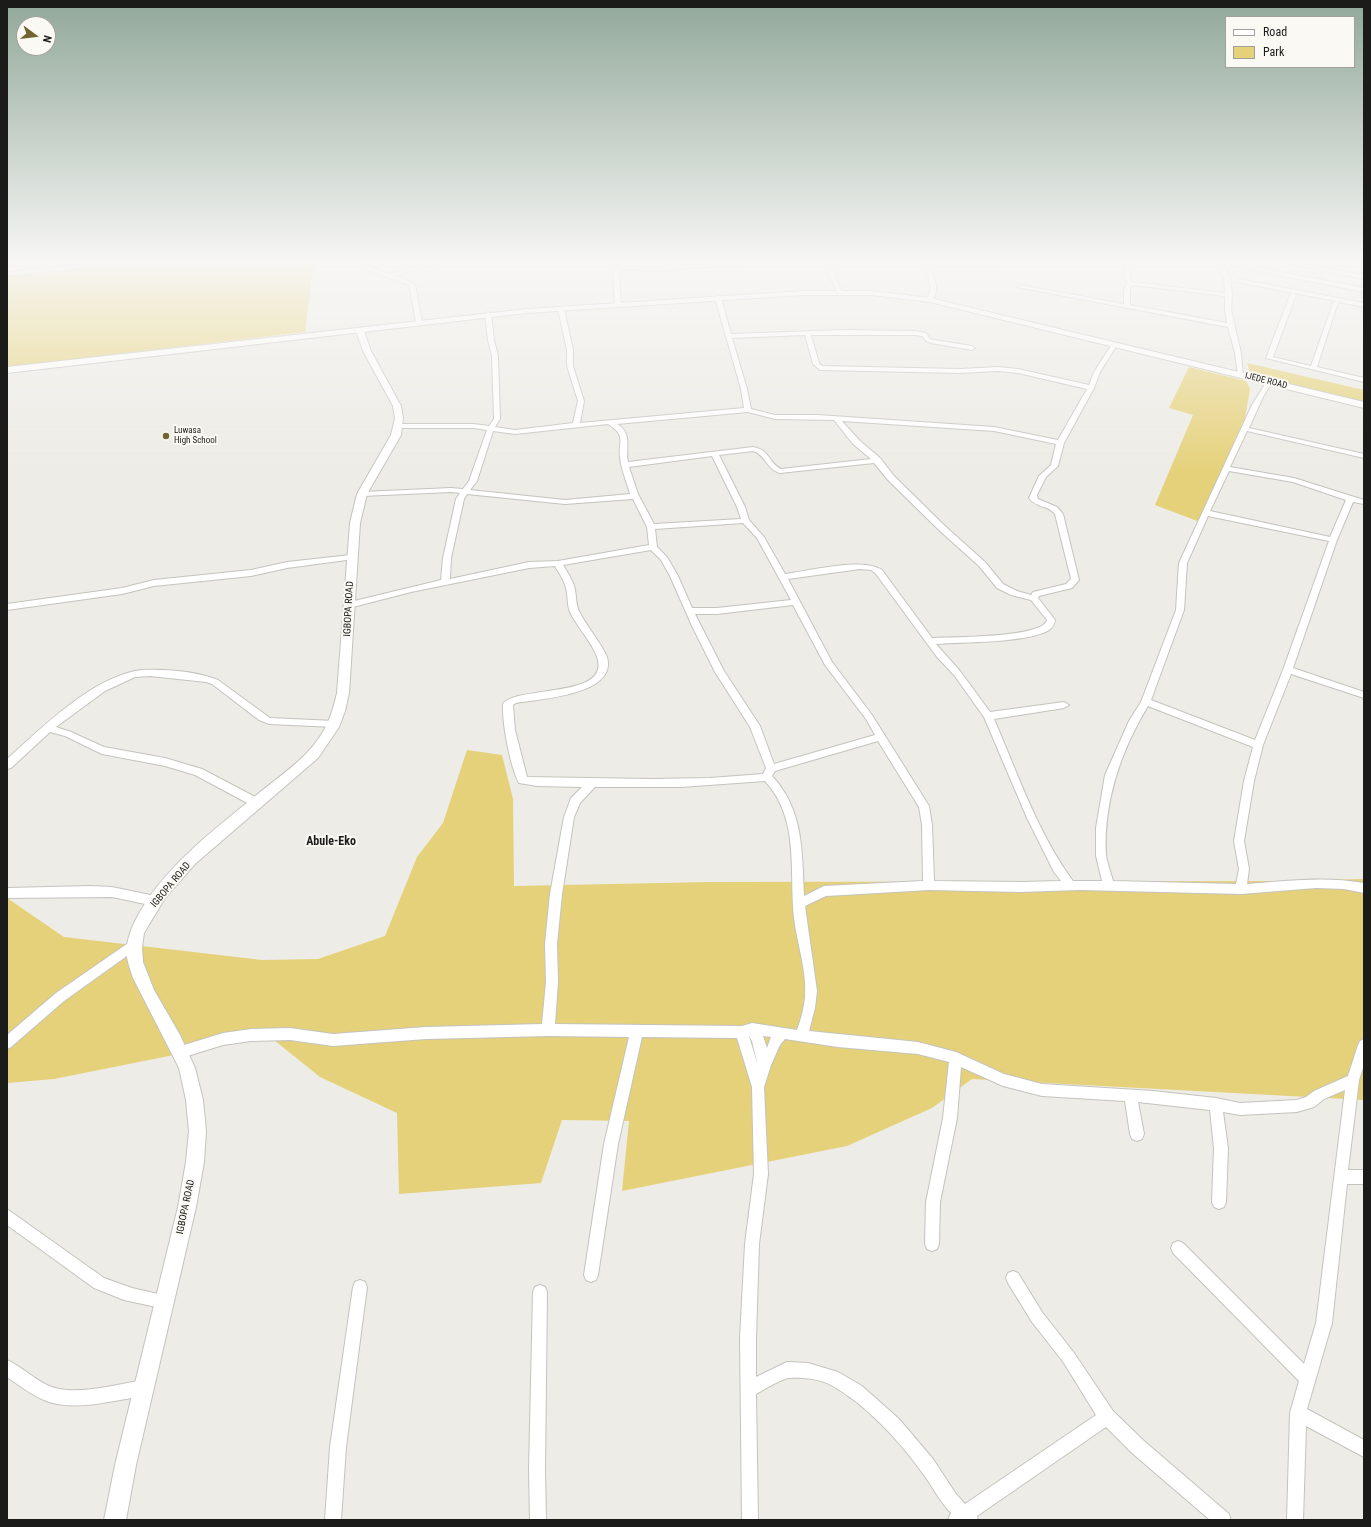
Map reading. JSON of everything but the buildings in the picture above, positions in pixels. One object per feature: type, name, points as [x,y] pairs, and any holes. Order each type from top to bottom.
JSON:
[{"type":"main road","name":"IJEDE ROAD","points":[[7,370],[349,332]]},
{"type":"main road","name":"IJEDE ROAD","points":[[1062,332],[1364,404]]},
{"type":"street","name":"IGBOPA ROAD","points":[[115,1520],[122,1477],[166,1302],[193,1176],[197,1143],[193,1086],[181,1052],[148,994],[138,970],[134,944],[136,934],[155,901],[198,853],[257,803],[304,766],[322,746],[335,724],[341,707],[343,693],[351,557],[355,523],[362,494],[396,435],[398,426],[397,406],[367,351],[360,332]]},
{"type":"street","points":[[446,583],[447,558],[460,499],[473,481],[490,428],[497,419],[498,412],[495,356],[490,332]]},
{"type":"street","points":[[566,332],[570,350],[570,366],[581,401],[576,425]]},
{"type":"street","points":[[727,332],[744,389],[748,410]]},
{"type":"street","points":[[728,336],[833,332]]},
{"type":"street","points":[[862,332],[920,333],[933,342],[972,348]]},
{"type":"street","points":[[1234,332],[1240,357],[1241,375]]},
{"type":"street","points":[[1280,332],[1270,358],[1364,380]]},
{"type":"street","points":[[1314,368],[1326,332]]},
{"type":"street","points":[[807,333],[816,364],[820,368],[960,371],[998,369],[1018,371],[1090,388]]},
{"type":"street","points":[[1034,598],[1036,594],[1069,586],[1075,580],[1066,548],[1065,530],[1058,512],[1053,508],[1037,503],[1033,498],[1043,476],[1056,462],[1060,443],[1097,372],[1114,345]]},
{"type":"street","points":[[1109,886],[1101,856],[1101,828],[1110,775],[1134,721],[1146,702],[1180,610],[1183,600],[1181,573],[1183,563],[1261,394],[1269,382]]},
{"type":"street","points":[[398,426],[490,428],[515,432],[576,425],[611,423],[620,424],[748,410],[775,417],[837,419],[994,429],[1060,443]]},
{"type":"street","points":[[837,419],[856,442],[877,460],[896,483],[942,529],[982,564],[1000,586],[1014,593],[1034,598],[1051,620],[1050,625],[1045,629],[1022,636],[932,641]]},
{"type":"street","points":[[620,424],[625,440],[623,456],[625,465],[635,496],[651,526],[653,547],[664,559],[674,576],[720,672],[756,726],[769,773],[781,792],[792,819],[796,848],[799,904],[811,990],[809,1013],[802,1035]]},
{"type":"street","points":[[1246,429],[1364,456]]},
{"type":"street","points":[[625,465],[757,449],[763,452],[773,468],[780,471],[877,460]]},
{"type":"street","points":[[714,454],[741,507],[745,521],[760,536],[784,577],[795,602],[828,663],[869,717],[924,806],[927,825],[929,885]]},
{"type":"street","points":[[1226,468],[1294,480],[1350,500],[1364,502]]},
{"type":"street","points":[[362,494],[451,490],[566,502],[635,496]]},
{"type":"street","points":[[1241,889],[1244,869],[1239,841],[1249,781],[1258,745],[1288,670],[1333,540],[1350,500]]},
{"type":"street","points":[[1207,513],[1333,540]]},
{"type":"street","points":[[651,526],[745,521]]},
{"type":"street","points":[[349,605],[529,565],[558,563],[653,547]]},
{"type":"street","points":[[7,607],[122,591],[154,584],[251,573],[287,565],[351,557]]},
{"type":"street","points":[[558,563],[570,586],[574,611],[602,657],[603,664],[595,681],[582,687],[514,700],[508,704],[507,709],[523,780],[529,782],[593,783],[704,782],[769,773],[859,741],[881,737]]},
{"type":"street","points":[[784,577],[860,566],[873,568],[879,572],[988,716],[1032,818],[1058,869],[1070,885]]},
{"type":"street","points":[[690,611],[716,610],[795,602]]},
{"type":"street","points":[[1288,670],[1364,695]]},
{"type":"street","points":[[7,764],[48,728],[105,687],[133,674],[144,673],[207,679],[215,682],[262,718],[269,721],[335,724]]},
{"type":"street","points":[[1146,702],[1258,745]]},
{"type":"street","points":[[988,716],[1064,705]]},
{"type":"street","points":[[48,728],[68,734],[102,750],[165,762],[198,772],[257,803]]},
{"type":"street","points":[[548,1030],[556,894],[569,817],[575,801],[582,792],[593,783]]},
{"type":"street","points":[[799,904],[824,890],[929,885],[1020,887],[1070,885],[1241,889],[1316,883],[1344,884],[1364,888]]},
{"type":"street","points":[[7,893],[97,891],[112,892],[155,901]]},
{"type":"street","points":[[7,1043],[60,997],[134,944]]},
{"type":"street","points":[[181,1052],[223,1039],[251,1035],[290,1034],[333,1040],[426,1033],[548,1030],[747,1031],[783,1033],[918,1048],[956,1058],[1003,1080],[1042,1090],[1130,1095],[1216,1104],[1240,1109],[1297,1106],[1309,1103],[1319,1095],[1353,1080]]},
{"type":"street","points":[[592,1275],[612,1144],[637,1030]]},
{"type":"street","points":[[747,1031],[758,1039],[765,1065]]},
{"type":"street","points":[[747,1031],[758,1087],[761,1174],[752,1244],[748,1338],[750,1520]]},
{"type":"street","points":[[758,1087],[765,1065],[776,1042],[783,1033]]},
{"type":"street","points":[[1295,1520],[1298,1413],[1324,1323],[1353,1080],[1363,1051]]},
{"type":"street","points":[[932,1244],[933,1202],[950,1118],[956,1058]]},
{"type":"street","points":[[1130,1095],[1137,1134]]},
{"type":"street","points":[[1216,1104],[1222,1148],[1219,1202]]},
{"type":"street","points":[[1341,1177],[1364,1177]]},
{"type":"street","points":[[7,1216],[99,1283],[116,1292],[166,1302]]},
{"type":"street","points":[[1178,1248],[1308,1379]]},
{"type":"street","points":[[1013,1278],[1038,1317],[1069,1358],[1107,1417],[1138,1447],[1223,1520]]},
{"type":"street","points":[[333,1520],[338,1447],[360,1287]]},
{"type":"street","points":[[538,1520],[536,1470],[540,1292]]},
{"type":"street","points":[[7,1368],[49,1394],[61,1397],[74,1398],[144,1388]]},
{"type":"street","points":[[749,1388],[787,1370],[808,1371],[833,1377],[856,1392],[893,1425],[927,1465],[963,1518],[1107,1417]]},
{"type":"street","points":[[1298,1413],[1364,1449]]},
{"type":"green space","points":[[7,332],[303,332],[7,367]]},
{"type":"green space","points":[[1247,363],[1364,390],[1364,402],[1257,378],[1251,375]]},
{"type":"green space","points":[[1189,367],[1246,381],[1250,389],[1245,419],[1200,522],[1155,505],[1193,415],[1169,408]]},
{"type":"green space","points":[[467,750],[502,755],[513,799],[514,886],[710,882],[1279,881],[1364,879],[1364,1100],[972,1079],[932,1108],[847,1146],[622,1191],[629,1121],[562,1120],[541,1183],[399,1194],[397,1113],[320,1077],[269,1036],[54,1079],[7,1083],[7,898],[64,937],[262,960],[318,959],[385,936],[417,857],[443,823]]},
{"type":"place","name":"Luwasa High School","points":[[166,436]]},
{"type":"district","name":"Abule-Eko","points":[[331,842]]}]
